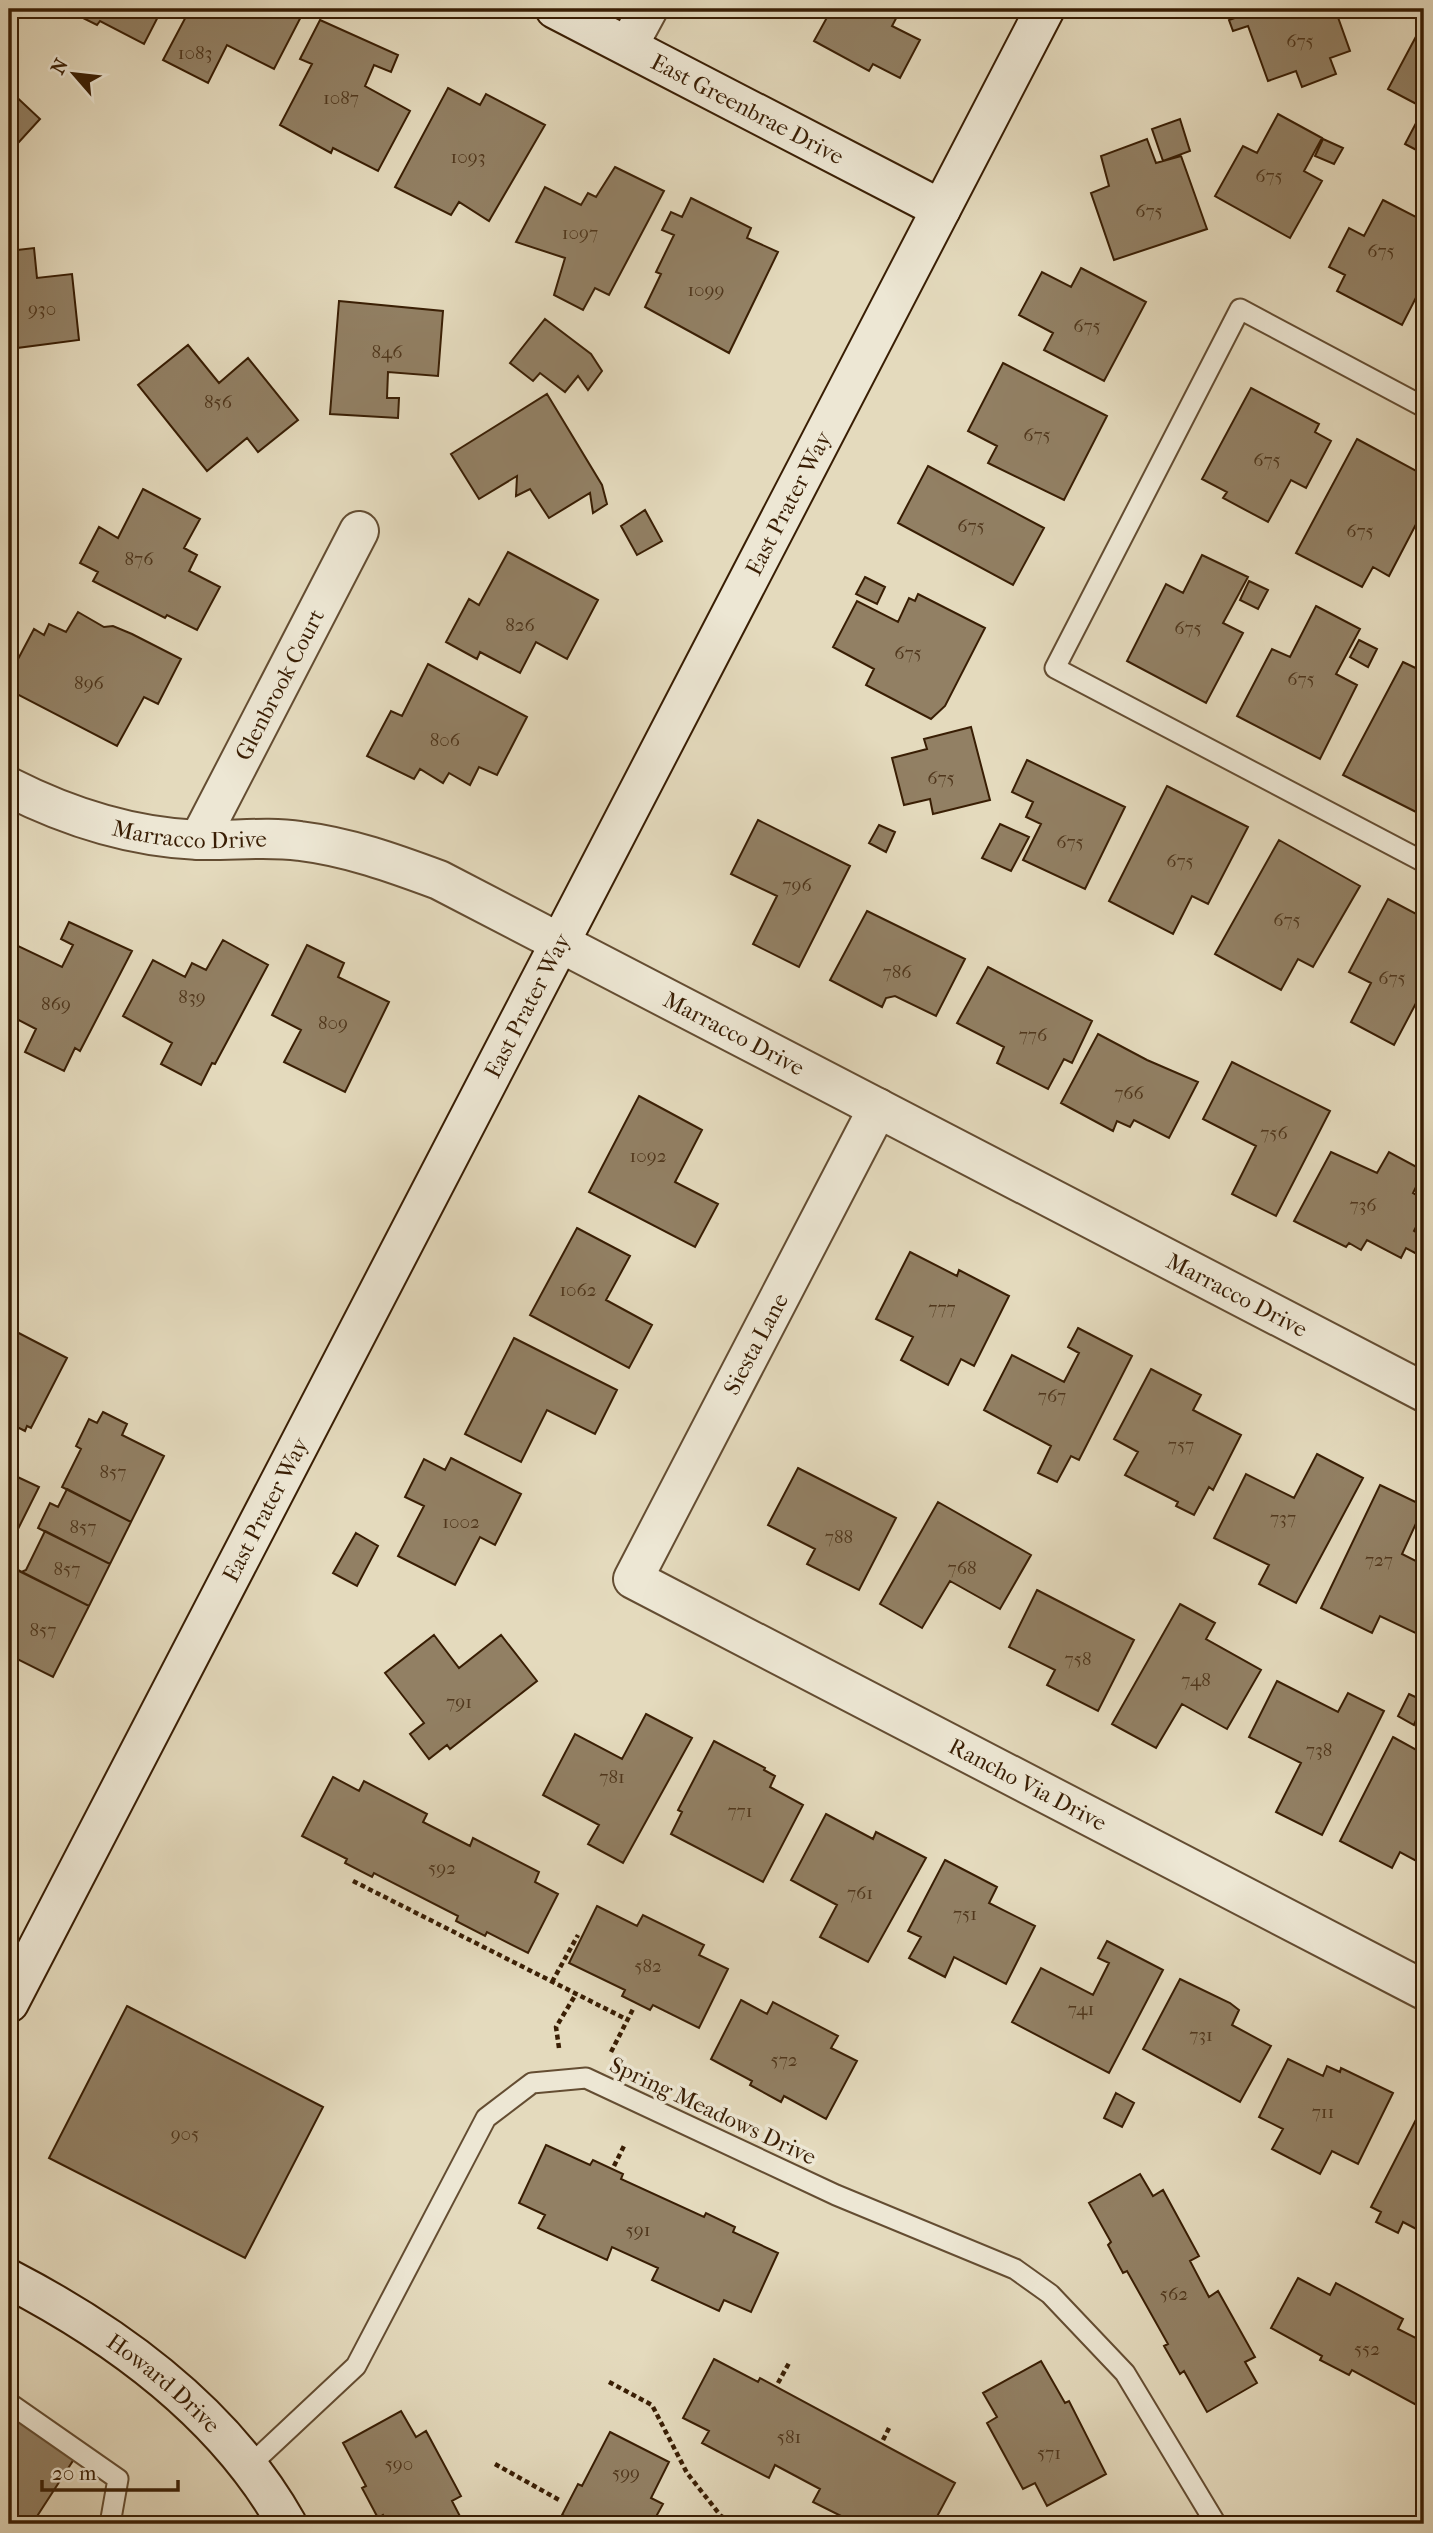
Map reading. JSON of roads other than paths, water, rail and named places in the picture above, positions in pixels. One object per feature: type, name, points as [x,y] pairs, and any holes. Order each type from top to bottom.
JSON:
[{"type":"street","name":"East Greenbrae Drive","points":[[555,9],[941,209]]},
{"type":"street","points":[[628,46],[648,9]]},
{"type":"street","name":"East Prater Way","points":[[9,2003],[1045,9]]},
{"type":"street","name":"Glenbrook Court","points":[[200,840],[359,531]]},
{"type":"street","name":"Marracco Drive","points":[[9,787],[50,808],[111,828],[200,840],[298,840],[367,853],[439,880],[1424,1392]]},
{"type":"street","name":"Siesta Lane","points":[[634,1578],[878,1108]]},
{"type":"street","name":"Rancho Via Drive","points":[[634,1578],[1424,1990]]},
{"type":"street","name":"Howard Drive","points":[[9,2279],[63,2307],[131,2352],[191,2404],[248,2466],[287,2524]]},
{"type":"lane","points":[[1424,407],[1240,309],[1055,668],[1424,862]]},
{"type":"lane","name":"Spring Meadows Drive","points":[[248,2466],[356,2366],[485,2118],[532,2083],[586,2078],[835,2195],[1015,2269],[1051,2294],[1125,2373],[1216,2524]]},
{"type":"lane","points":[[9,2403],[118,2479],[110,2524]]}]
